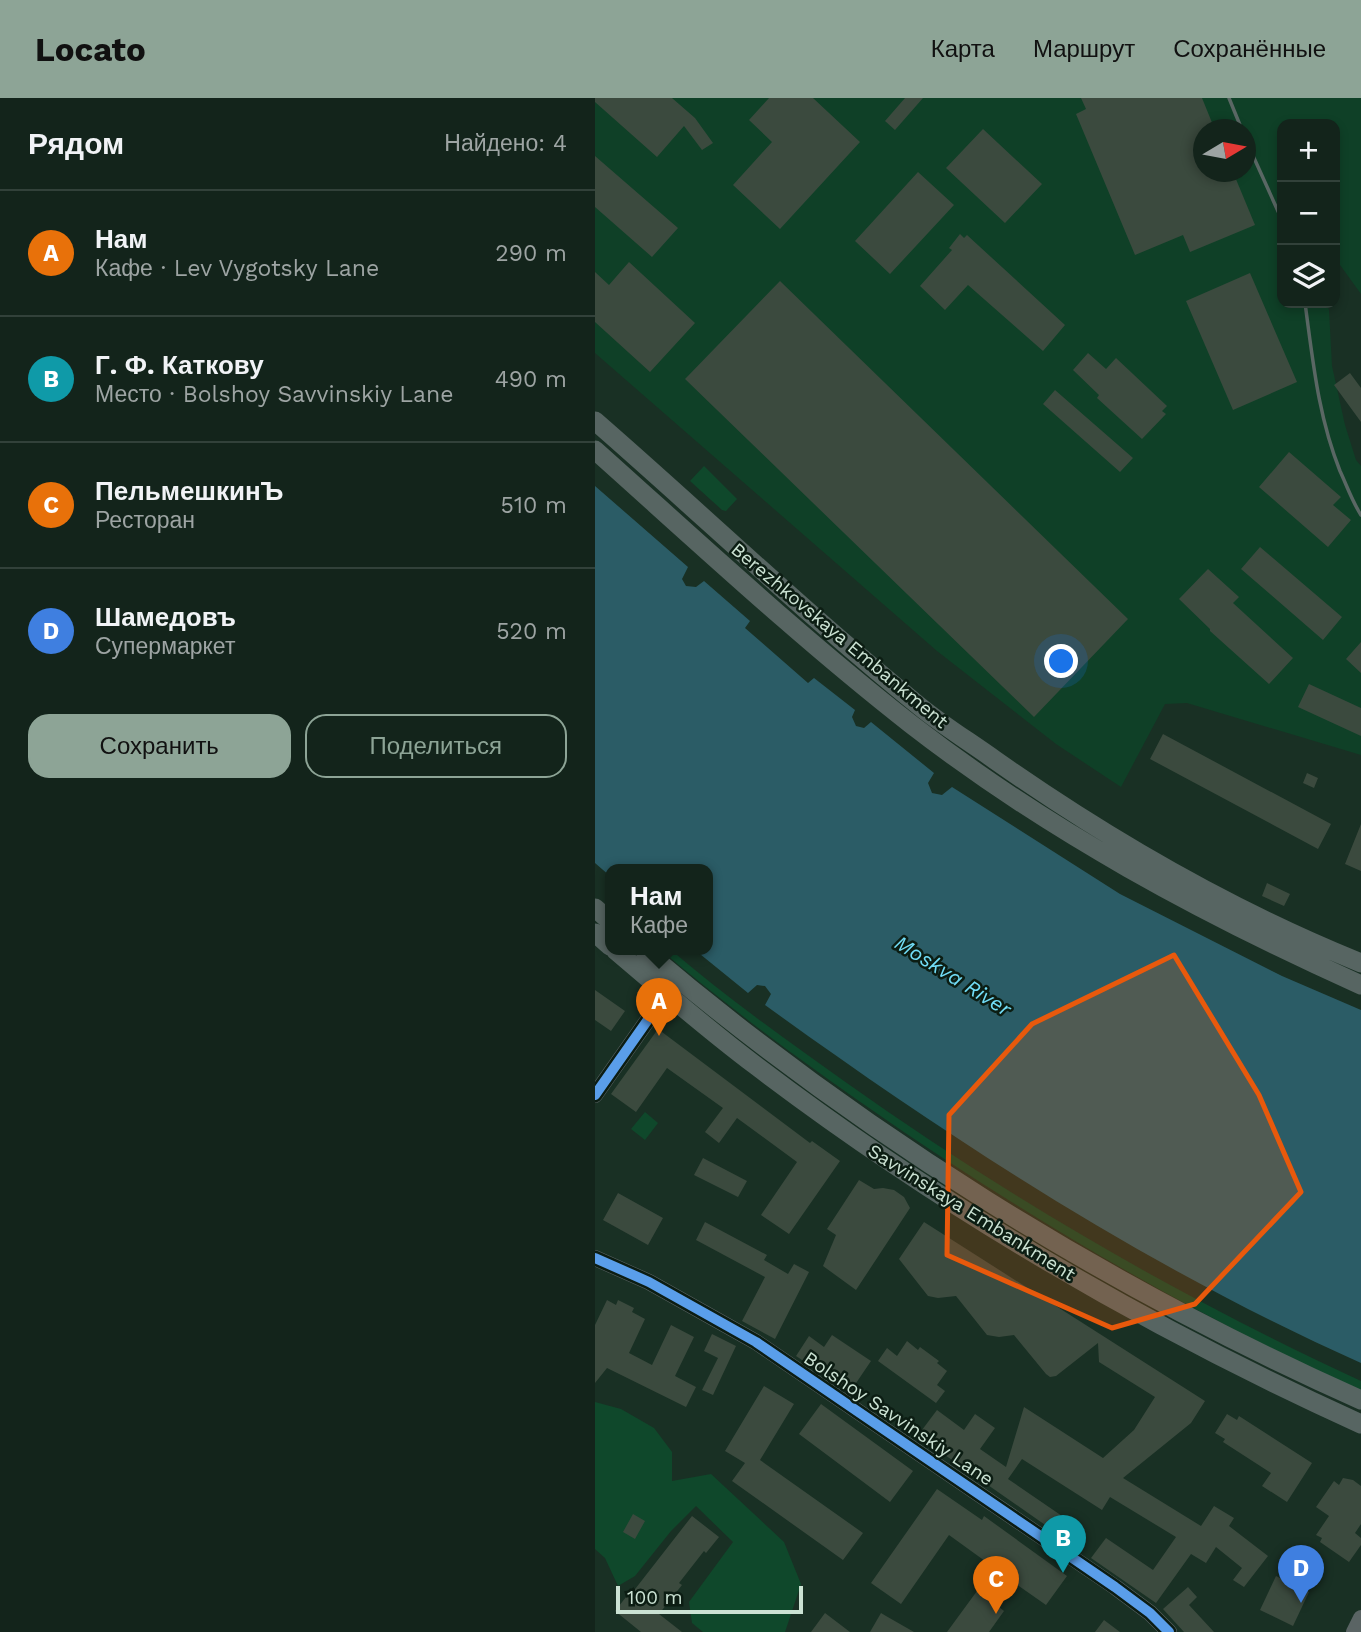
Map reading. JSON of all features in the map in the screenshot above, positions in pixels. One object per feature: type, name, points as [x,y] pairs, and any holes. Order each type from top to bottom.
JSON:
[{"type":"main road","name":"Berezhkovskaya Embankment","points":[[595,421],[784,593],[920,707],[1035,788],[1130,848],[1206,890],[1361,963]]},
{"type":"main road","name":"Berezhkovskaya Embankment","points":[[595,450],[770,606],[912,724],[993,783],[1119,864],[1199,908],[1361,985]]},
{"type":"main road","name":"Savvinskaya Embankment","points":[[621,955],[758,1068],[869,1147],[976,1218],[1091,1286],[1222,1358],[1361,1423]]},
{"type":"main road","name":"Savvinskaya Embankment","points":[[650,955],[816,1084],[987,1200],[1156,1300],[1229,1339],[1361,1400]]},
{"type":"street","points":[[595,1095],[666,993]]},
{"type":"street","name":"Bolshoy Savvinskiy Lane","points":[[595,1258],[649,1282],[756,1342],[1115,1587],[1150,1613],[1168,1632]]},
{"type":"street","points":[[1354,1632],[1361,1618]]},
{"type":"highlighted area","points":[[1174,955],[1259,1095],[1301,1192],[1195,1304],[1112,1328],[947,1255],[949,1115],[1032,1024]]},
{"type":"shaded area","points":[[595,98],[1361,98],[1361,294],[1340,265],[1340,119],[1277,119],[1277,308],[1328,308],[1332,366],[1345,425],[1356,460],[1361,466],[1361,755],[1187,703],[1165,704],[1121,787],[1056,744],[937,651],[595,353]]},
{"type":"shaded area","points":[[704,466],[737,499],[726,511],[690,481]]},
{"type":"shaded area","points":[[667,955],[677,955],[734,1001],[906,1124],[1031,1205],[1160,1280],[1361,1381],[1361,1390],[1203,1313],[1001,1196],[840,1088],[731,1007]]},
{"type":"shaded area","points":[[645,1112],[658,1123],[645,1140],[631,1129]]},
{"type":"shaded area","points":[[595,1402],[621,1409],[654,1428],[672,1452],[672,1481],[711,1474],[784,1542],[801,1584],[785,1632],[703,1632],[692,1623],[689,1602],[733,1542],[696,1506],[671,1531],[635,1576],[618,1586],[605,1558],[595,1549]]},
{"type":"water","name":"Moskva River","points":[[595,486],[688,567],[682,579],[686,586],[696,587],[704,581],[750,621],[745,628],[808,683],[814,678],[855,710],[852,717],[856,726],[864,728],[871,722],[934,773],[928,783],[932,793],[942,795],[952,787],[1120,894],[1282,976],[1361,1010],[1361,1363],[1282,1326],[1128,1244],[980,1153],[836,1056],[765,1005],[771,994],[765,986],[757,985],[748,993],[701,955],[713,955],[713,864],[605,864],[605,872],[595,863]]},
{"type":"building","points":[[595,98],[672,98],[695,118],[713,143],[702,150],[684,126],[657,157],[595,102]]},
{"type":"building","points":[[769,98],[813,98],[860,142],[780,229],[733,185],[772,142],[749,120]]},
{"type":"building","points":[[905,98],[923,98],[895,130],[885,121]]},
{"type":"building","points":[[1081,98],[1202,98],[1211,119],[1193,119],[1193,182],[1237,182],[1255,225],[1190,252],[1183,235],[1135,255],[1076,114],[1086,109]]},
{"type":"building","points":[[983,129],[1042,184],[1005,223],[946,168]]},
{"type":"building","points":[[595,156],[678,228],[652,257],[595,207]]},
{"type":"building","points":[[918,172],[954,205],[890,274],[855,241]]},
{"type":"building","points":[[960,234],[964,238],[967,235],[1065,325],[1043,351],[968,285],[945,310],[920,286],[952,250],[949,248]]},
{"type":"building","points":[[629,262],[695,323],[650,372],[595,322],[595,272],[609,285]]},
{"type":"building","points":[[1250,273],[1297,382],[1233,410],[1186,301]]},
{"type":"building","points":[[780,281],[1128,619],[1034,717],[685,379]]},
{"type":"building","points":[[1088,353],[1106,369],[1116,358],[1167,406],[1162,411],[1166,414],[1142,439],[1097,398],[1099,395],[1073,370]]},
{"type":"building","points":[[1350,373],[1361,388],[1361,422],[1334,385]]},
{"type":"building","points":[[1055,390],[1133,458],[1120,472],[1043,404]]},
{"type":"building","points":[[1289,452],[1341,497],[1333,505],[1351,520],[1328,547],[1259,487]]},
{"type":"building","points":[[1260,547],[1342,617],[1323,640],[1241,569]]},
{"type":"building","points":[[1208,569],[1239,597],[1233,603],[1293,658],[1269,684],[1179,599]]},
{"type":"building","points":[[1361,642],[1361,673],[1346,659]]},
{"type":"building","points":[[1309,684],[1361,708],[1361,736],[1298,707]]},
{"type":"building","points":[[1163,734],[1331,824],[1318,849],[1150,759]]},
{"type":"building","points":[[1307,773],[1318,778],[1314,788],[1303,783]]},
{"type":"building","points":[[1361,824],[1361,871],[1345,864]]},
{"type":"building","points":[[1267,883],[1290,894],[1284,906],[1262,896]]},
{"type":"building","points":[[595,990],[625,1011],[611,1031],[595,1020]]},
{"type":"building","points":[[658,1029],[810,1143],[812,1141],[840,1161],[789,1234],[761,1215],[797,1162],[737,1118],[719,1143],[705,1132],[723,1108],[667,1068],[636,1112],[611,1094]]},
{"type":"building","points":[[703,1158],[747,1181],[738,1197],[694,1175]]},
{"type":"building","points":[[859,1180],[874,1189],[894,1190],[904,1197],[910,1208],[856,1290],[823,1266],[836,1235],[827,1229]]},
{"type":"building","points":[[618,1193],[663,1218],[648,1245],[603,1220]]},
{"type":"building","points":[[705,1222],[767,1255],[764,1260],[788,1274],[794,1264],[809,1272],[775,1339],[742,1321],[765,1277],[696,1240]]},
{"type":"building","points":[[924,1222],[1205,1401],[1191,1423],[1123,1478],[1201,1526],[1214,1506],[1234,1518],[1229,1526],[1268,1556],[1244,1587],[1233,1580],[1242,1568],[1216,1547],[1206,1563],[1191,1554],[1156,1603],[1091,1558],[1106,1538],[1153,1570],[1176,1537],[1110,1497],[1102,1510],[1022,1459],[1008,1479],[1081,1529],[1071,1543],[932,1446],[931,1448],[916,1438],[937,1410],[964,1430],[975,1414],[995,1428],[980,1449],[1006,1467],[1024,1407],[1103,1458],[1134,1430],[1155,1397],[1099,1362],[1098,1343],[1056,1376],[1050,1377],[1014,1335],[987,1335],[956,1296],[928,1296],[899,1259]]},
{"type":"building","points":[[607,1300],[616,1305],[618,1300],[634,1308],[632,1312],[645,1319],[629,1353],[652,1365],[671,1325],[694,1337],[675,1376],[696,1387],[686,1407],[607,1368],[595,1383],[595,1325]]},
{"type":"building","points":[[712,1334],[736,1346],[713,1395],[702,1390],[718,1358],[704,1351]]},
{"type":"building","points":[[832,1335],[871,1361],[850,1392],[796,1356],[809,1336],[824,1347]]},
{"type":"building","points":[[907,1341],[939,1361],[937,1363],[947,1371],[937,1385],[945,1391],[936,1403],[878,1361],[887,1348],[897,1356]]},
{"type":"building","points":[[764,1386],[794,1404],[760,1460],[863,1533],[843,1560],[732,1481],[745,1463],[725,1451]]},
{"type":"building","points":[[821,1404],[913,1471],[890,1502],[799,1434]]},
{"type":"building","points":[[1227,1414],[1237,1420],[1239,1416],[1312,1463],[1287,1502],[1262,1486],[1271,1473],[1223,1442],[1225,1439],[1215,1433]]},
{"type":"building","points":[[1343,1478],[1353,1480],[1361,1486],[1361,1524],[1355,1533],[1361,1538],[1361,1545],[1349,1562],[1320,1542],[1322,1538],[1316,1535],[1329,1516],[1316,1507],[1334,1481],[1339,1485]]},
{"type":"building","points":[[937,1489],[982,1520],[984,1516],[1067,1576],[1046,1605],[1016,1584],[999,1607],[1004,1611],[989,1632],[947,1632],[996,1569],[949,1535],[901,1604],[871,1583]]},
{"type":"building","points":[[633,1514],[645,1521],[635,1539],[623,1532]]},
{"type":"building","points":[[692,1516],[719,1537],[706,1553],[704,1551],[679,1583],[682,1585],[659,1614],[682,1632],[641,1632],[615,1611]]},
{"type":"building","points":[[1276,1576],[1309,1592],[1293,1626],[1260,1610]]},
{"type":"building","points":[[1188,1587],[1197,1597],[1189,1605],[1214,1632],[1184,1632],[1163,1609]]},
{"type":"building","points":[[825,1613],[850,1632],[811,1632]]},
{"type":"building","points":[[881,1613],[886,1616],[914,1632],[870,1632]]},
{"type":"building","points":[[1104,1620],[1120,1632],[1095,1632]]},
{"type":"railway","points":[[1229,98],[1238,119]]},
{"type":"railway","points":[[1256,162],[1277,209]]},
{"type":"railway","points":[[1306,308],[1326,430],[1340,471],[1361,515]]},
{"type":"cycle path","points":[[595,1095],[666,994]]},
{"type":"cycle path","points":[[595,1258],[649,1282],[756,1342],[1115,1587],[1150,1613],[1169,1632]]},
{"type":"place","name":"Нам","points":[[659,1036]]},
{"type":"place","name":"Г. Ф. Каткову","points":[[1063,1573]]},
{"type":"place","name":"Шамедовъ","points":[[1301,1603]]},
{"type":"place","name":"ПельмешкинЪ","points":[[996,1614]]}]
